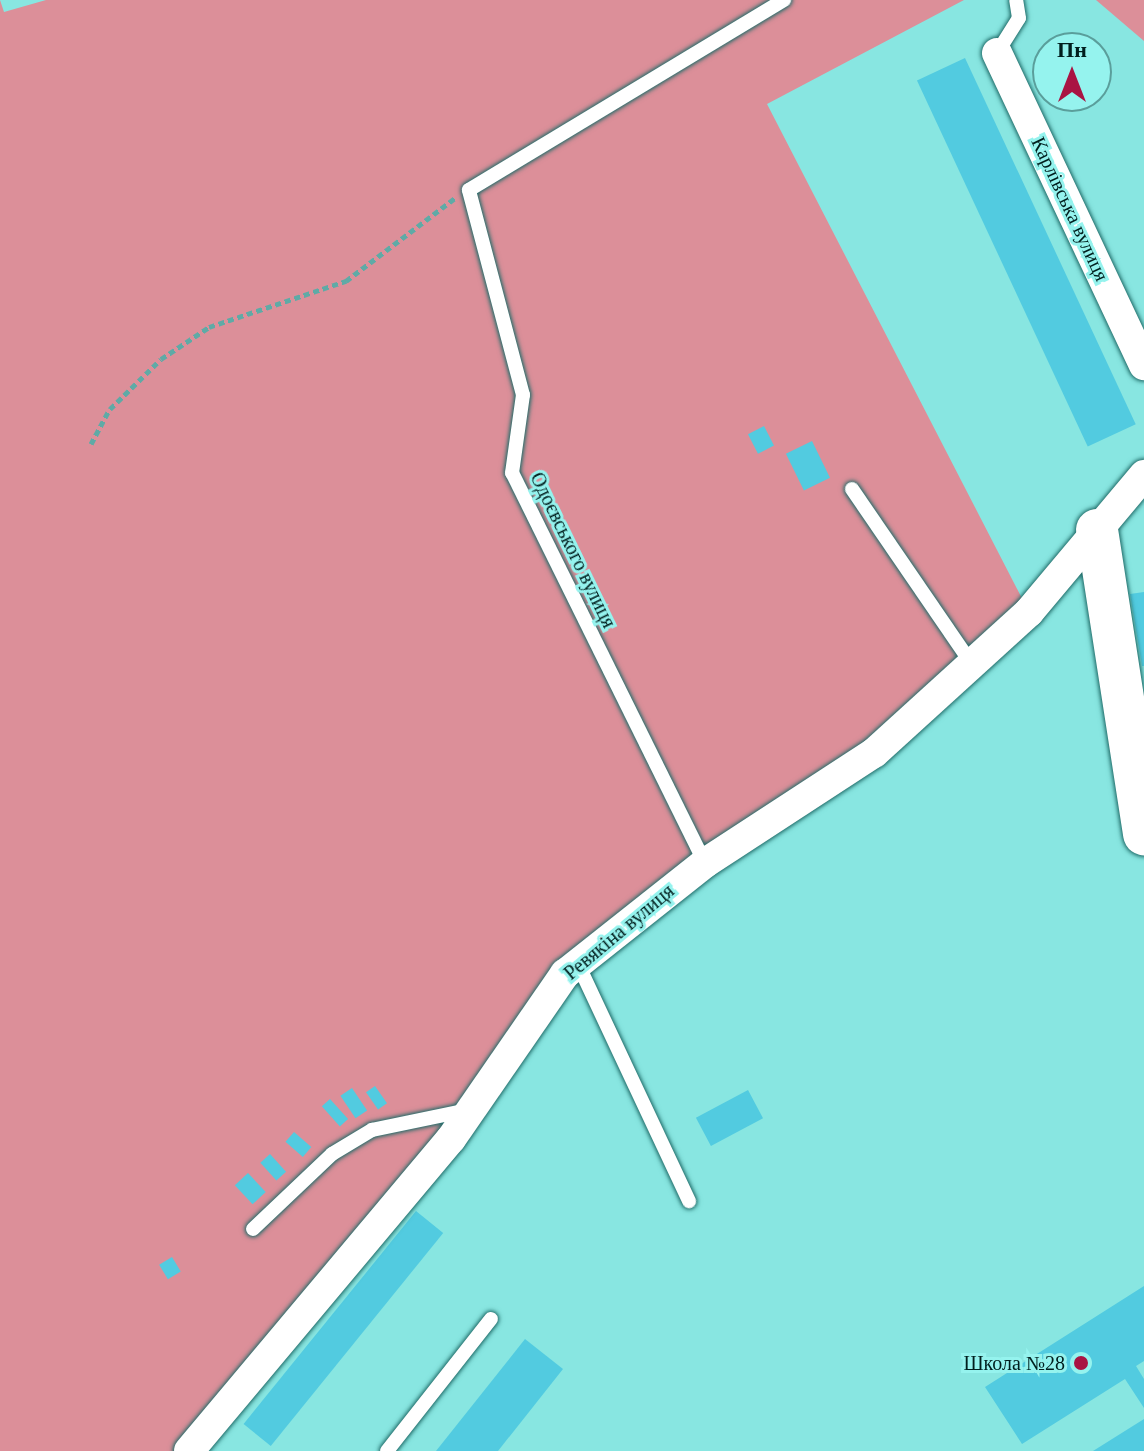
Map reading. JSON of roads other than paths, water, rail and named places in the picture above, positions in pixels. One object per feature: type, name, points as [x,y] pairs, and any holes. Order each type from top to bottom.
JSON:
[{"type":"street","name":"Карлівська вулиця","points":[[997,53],[1144,365]]},
{"type":"street","name":"Ревякіна вулиця","points":[[198,1448],[472,1109],[565,974],[705,863],[874,753],[1029,612],[1144,475]]},
{"type":"street","points":[[1097,530],[1144,834]]},
{"type":"lane","name":"Одоєвського вулиця","points":[[705,863],[512,473],[523,395],[469,190],[784,0]]},
{"type":"lane","points":[[997,53],[1019,18],[1016,0]]},
{"type":"lane","points":[[852,489],[972,664]]},
{"type":"lane","points":[[578,964],[689,1201]]},
{"type":"lane","points":[[253,1229],[332,1154],[372,1130],[472,1109]]},
{"type":"lane","points":[[387,1451],[491,1319]]},
{"type":"place","name":"Школа №28","points":[[1081,1363]]}]
